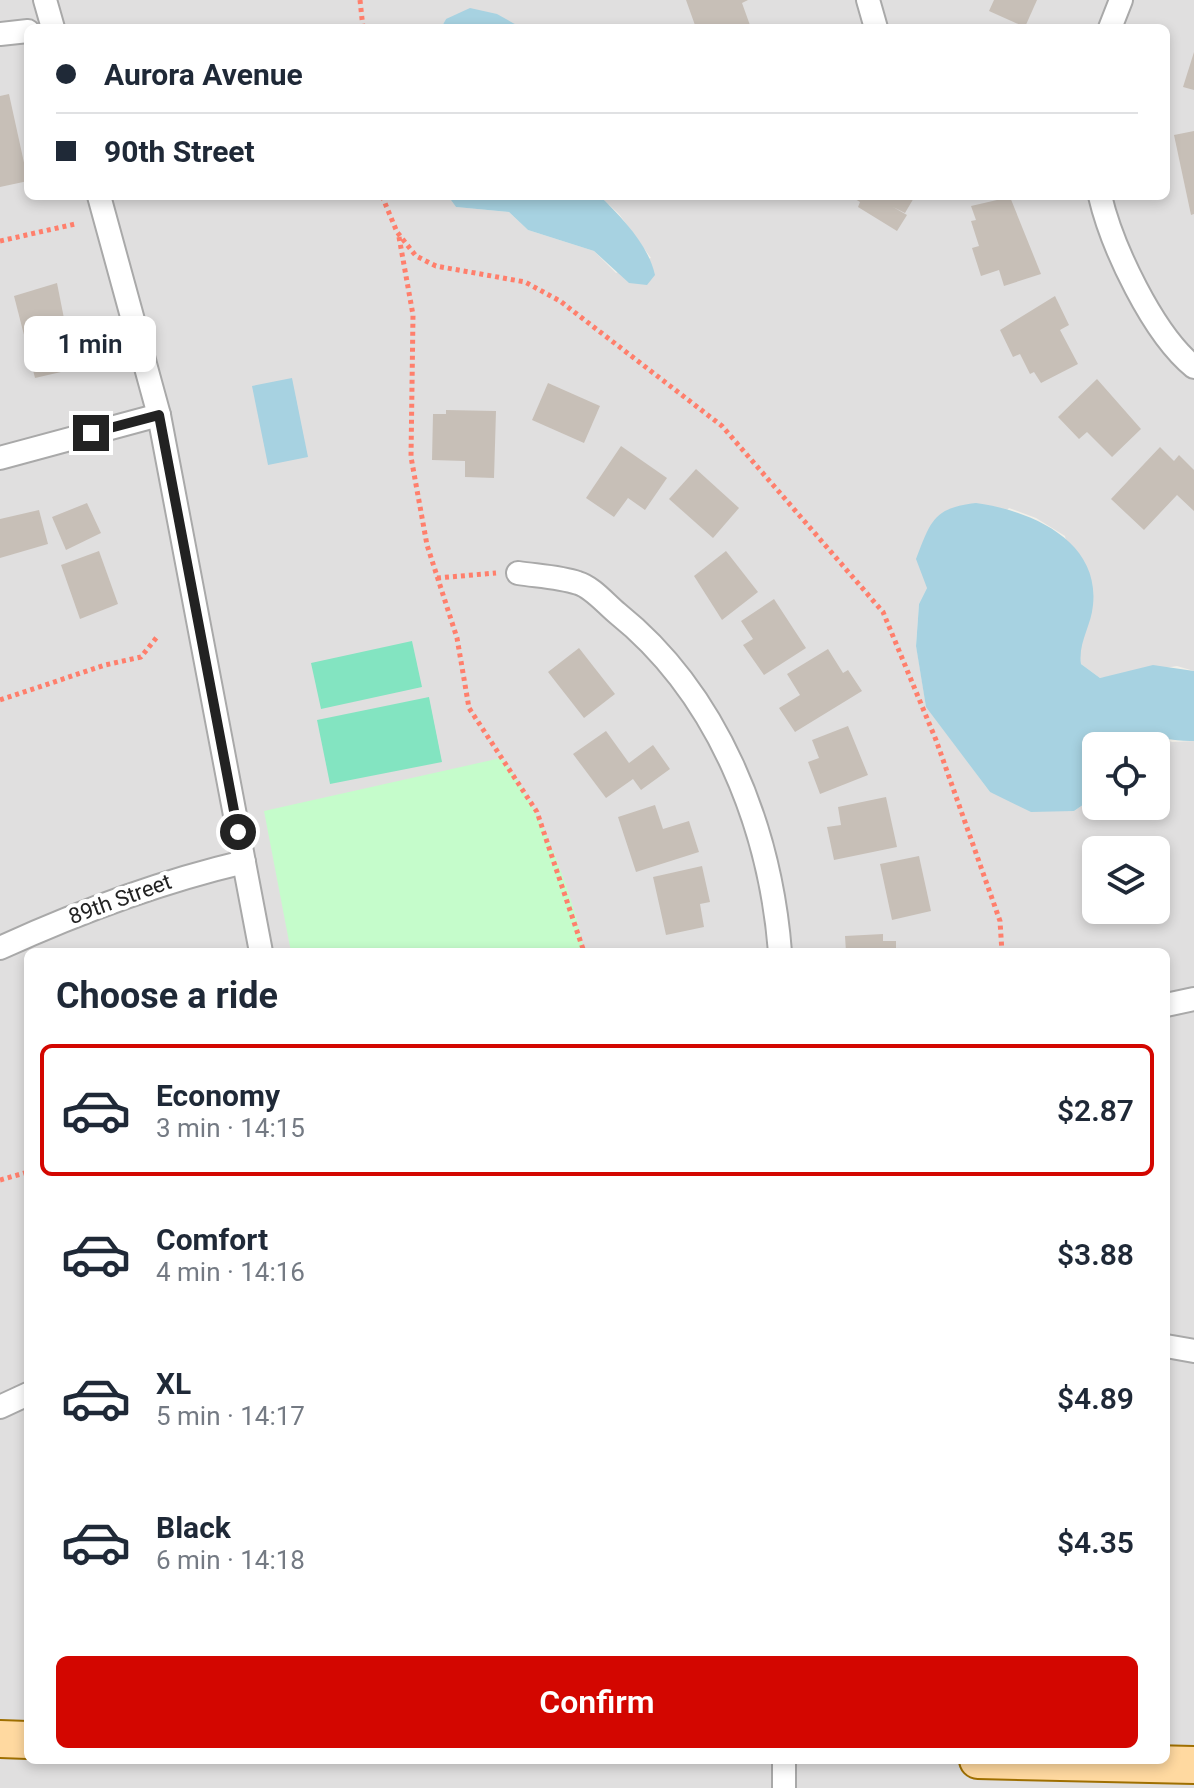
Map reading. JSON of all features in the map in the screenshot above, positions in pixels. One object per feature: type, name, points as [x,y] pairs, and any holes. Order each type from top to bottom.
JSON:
[{"type":"main road","points":[[0,1739],[24,1740]]},
{"type":"main road","points":[[1151,1764],[1194,1765]]},
{"type":"street","points":[[868,0],[875,24]]},
{"type":"street","points":[[1112,24],[1121,0]]},
{"type":"street","points":[[0,34],[24,31]]},
{"type":"street","points":[[100,200],[159,415],[260,948]]},
{"type":"street","points":[[1101,200],[1107,226],[1142,299],[1184,359],[1194,367]]},
{"type":"street","points":[[0,458],[159,415]]},
{"type":"street","points":[[518,573],[581,584],[640,631],[706,716],[752,812],[767,863],[779,948]]},
{"type":"street","name":"89th Street","points":[[0,948],[82,911],[182,877],[244,862]]},
{"type":"street","points":[[1170,1004],[1194,999]]},
{"type":"street","points":[[1170,1347],[1194,1351]]},
{"type":"street","points":[[0,1407],[24,1396]]},
{"type":"street","points":[[784,1764],[784,1788]]},
{"type":"path","points":[[360,0],[363,24]]},
{"type":"path","points":[[384,200],[397,232],[413,315],[411,457],[427,545],[457,638],[469,708],[537,812],[583,948]]},
{"type":"path","points":[[0,241],[75,224]]},
{"type":"path","points":[[397,232],[416,256],[436,266],[525,282],[560,301],[722,426],[883,612],[936,740],[1000,921],[1002,948]]},
{"type":"path","points":[[437,578],[461,573],[518,573]]},
{"type":"path","points":[[0,700],[105,665],[141,657],[157,637]]},
{"type":"path","points":[[0,1180],[24,1173]]},
{"type":"shaded area","points":[[0,0],[1194,0],[1194,671],[1177,666],[1100,678],[1081,664],[1079,647],[1087,627],[1065,536],[1036,518],[1009,508],[927,588],[919,604],[916,645],[926,706],[990,792],[1074,811],[1082,806],[1082,820],[1170,820],[1170,741],[1194,741],[1194,1788],[0,1788]]},
{"type":"green space","points":[[412,641],[422,687],[321,709],[311,663]]},
{"type":"green space","points":[[429,697],[442,762],[330,784],[317,720]]},
{"type":"green space","points":[[501,758],[528,799],[553,850],[583,948],[290,948],[264,811]]},
{"type":"water","points":[[470,8],[497,14],[515,24],[443,24],[446,19]]},
{"type":"water","points":[[451,200],[604,200],[640,242],[655,275],[647,285],[629,283],[594,251],[528,230],[509,212],[456,207]]},
{"type":"water","points":[[292,378],[308,457],[268,465],[252,386]]},
{"type":"water","points":[[976,503],[1017,513],[1057,532],[1073,546],[1085,562],[1092,582],[1093,605],[1081,649],[1081,664],[1100,678],[1153,665],[1194,671],[1194,741],[1170,739],[1170,732],[1082,732],[1082,806],[1074,811],[1031,812],[990,792],[926,707],[916,646],[919,604],[927,588],[916,559],[930,526],[942,513]]},
{"type":"building","points":[[686,0],[748,0],[742,3],[750,24],[695,24]]},
{"type":"building","points":[[994,0],[1037,0],[1026,24],[1018,24],[989,11]]},
{"type":"building","points":[[1194,52],[1194,90],[1183,87]]},
{"type":"building","points":[[9,94],[24,163],[24,182],[0,187],[0,96]]},
{"type":"building","points":[[1194,131],[1194,214],[1191,215],[1174,135]]},
{"type":"building","points":[[857,200],[913,200],[905,213],[893,207],[907,215],[897,231],[858,207],[860,202]]},
{"type":"building","points":[[1011,200],[1041,274],[1004,286],[999,270],[981,276],[972,248],[979,246],[971,221],[976,220],[971,206]]},
{"type":"building","points":[[57,283],[74,369],[35,378],[14,296]]},
{"type":"building","points":[[1055,296],[1069,325],[1060,330],[1078,364],[1041,383],[1034,372],[1030,374],[1020,354],[1013,357],[1000,330]]},
{"type":"building","points":[[1097,379],[1141,429],[1112,457],[1087,432],[1079,439],[1058,417]]},
{"type":"building","points":[[548,383],[600,406],[584,443],[532,420]]},
{"type":"building","points":[[446,410],[496,411],[494,478],[465,477],[465,461],[432,460],[433,414],[446,414]]},
{"type":"building","points":[[621,446],[667,478],[645,510],[628,498],[614,517],[586,498]]},
{"type":"building","points":[[1160,447],[1174,461],[1179,455],[1194,470],[1194,511],[1177,495],[1144,530],[1111,499]]},
{"type":"building","points":[[696,469],[739,508],[713,538],[669,499]]},
{"type":"building","points":[[87,503],[101,533],[66,550],[52,517]]},
{"type":"building","points":[[39,510],[48,544],[0,558],[0,519]]},
{"type":"building","points":[[99,551],[118,604],[80,619],[61,565]]},
{"type":"building","points":[[726,551],[758,592],[722,620],[694,576]]},
{"type":"building","points":[[774,599],[806,648],[764,675],[743,645],[753,639],[741,621]]},
{"type":"building","points":[[579,648],[615,694],[584,718],[548,672]]},
{"type":"building","points":[[828,649],[843,673],[848,670],[862,691],[795,732],[779,708],[800,695],[787,674]]},
{"type":"building","points":[[848,726],[868,775],[820,794],[808,762],[819,758],[812,740]]},
{"type":"building","points":[[606,731],[629,763],[653,745],[670,769],[641,790],[633,779],[606,798],[573,754]]},
{"type":"building","points":[[886,797],[897,847],[834,860],[827,827],[841,825],[838,807]]},
{"type":"building","points":[[655,805],[663,829],[689,821],[699,852],[636,872],[618,817]]},
{"type":"building","points":[[919,856],[931,911],[892,920],[880,864]]},
{"type":"building","points":[[702,866],[710,902],[700,904],[704,927],[666,935],[653,877]]},
{"type":"building","points":[[883,934],[883,941],[896,941],[896,948],[846,948],[845,936]]},
{"type":"route","points":[[91,433],[159,415],[238,832]]}]
